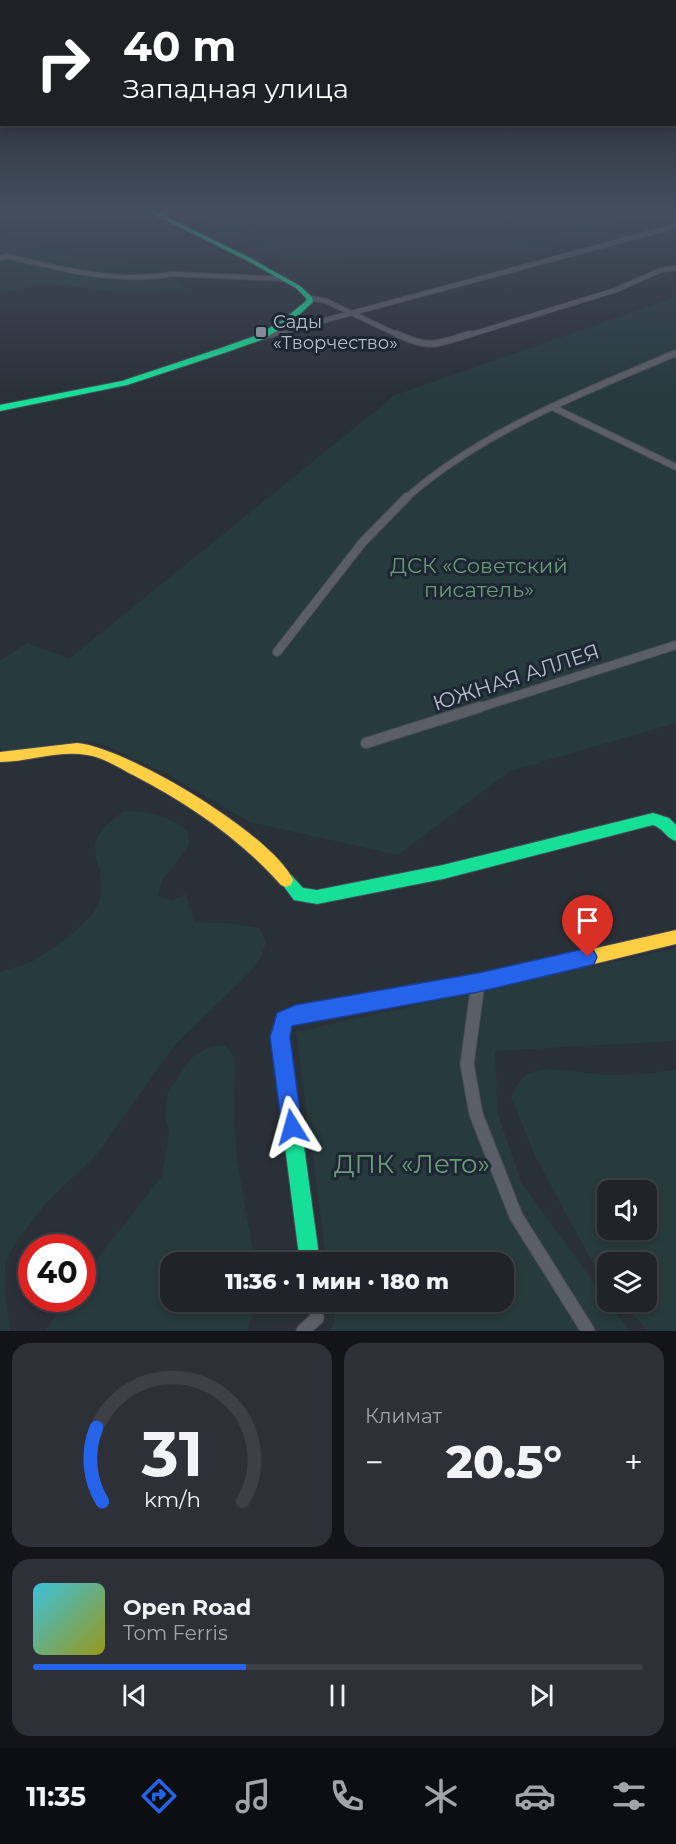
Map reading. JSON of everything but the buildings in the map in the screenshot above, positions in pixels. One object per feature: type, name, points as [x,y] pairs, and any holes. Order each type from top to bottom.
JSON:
[{"type":"street","points":[[67,271],[79,274],[156,277],[172,274],[284,279]]},
{"type":"street","points":[[270,271],[305,292],[310,298],[326,301],[416,343],[431,346],[616,290],[658,271]]},
{"type":"street","points":[[0,408],[124,383],[258,338],[508,271]]},
{"type":"street","points":[[258,338],[299,312],[310,298]]},
{"type":"street","points":[[277,652],[379,523],[423,484],[471,451],[552,407],[676,353]]},
{"type":"street","points":[[552,407],[676,467]]},
{"type":"street","name":"ЮЖНАЯ АЛЛЕЯ","points":[[366,743],[676,645]]},
{"type":"street","points":[[0,757],[88,749],[143,774],[210,811],[262,851],[300,895],[317,897],[443,872],[653,819],[664,822],[676,835]]},
{"type":"street","points":[[309,1252],[280,1037],[284,1020],[295,1014],[478,983],[676,937]]},
{"type":"street","points":[[478,983],[467,1064],[476,1114],[516,1216],[588,1331]]},
{"type":"street","points":[[303,1331],[317,1318],[316,1312]]},
{"type":"green space","points":[[0,271],[166,271],[188,291],[122,292],[40,283],[0,294]]},
{"type":"green space","name":"ДСК «Советский писатель»","points":[[676,297],[676,723],[510,771],[398,855],[250,822],[169,775],[103,744],[76,741],[7,753],[0,747],[0,661],[28,643],[69,659],[395,395]]},
{"type":"green space","points":[[124,811],[141,812],[158,815],[188,831],[189,845],[162,881],[158,895],[171,901],[186,894],[194,922],[227,923],[259,928],[266,942],[261,957],[251,971],[174,1046],[96,1155],[48,1201],[22,1234],[18,1234],[18,1239],[5,1262],[10,1331],[0,1331],[0,972],[39,958],[69,936],[94,911],[101,889],[95,846],[98,836]]},
{"type":"green space","name":"ДПК «Лето»","points":[[676,948],[676,1041],[495,1051],[498,1114],[521,1182],[597,1287],[597,1312],[615,1312],[629,1331],[328,1331],[335,1324],[333,1312],[514,1312],[514,1252],[326,1252],[296,1032]]},
{"type":"green space","points":[[226,1045],[235,1059],[234,1119],[237,1161],[253,1252],[160,1252],[160,1312],[254,1312],[247,1331],[45,1331],[58,1312],[96,1312],[96,1260],[162,1176],[169,1133],[165,1112],[168,1092],[191,1058],[208,1048]]},
{"type":"green space","points":[[551,1069],[607,1075],[676,1070],[676,1331],[648,1331],[631,1312],[657,1312],[657,1252],[597,1252],[597,1269],[594,1265],[536,1158],[511,1097],[518,1084],[530,1073]]},
{"type":"traffic: fast","points":[[0,408],[124,383],[258,338],[286,322],[309,302],[310,298],[298,287],[270,271]]},
{"type":"traffic: fast","points":[[286,880],[299,895],[317,897],[443,872],[653,819],[664,822],[676,835]]},
{"type":"traffic: fast","points":[[309,1252],[280,1037],[284,1020],[295,1014],[478,983],[557,965]]},
{"type":"traffic: slow","points":[[0,757],[77,748],[101,753],[201,806],[246,840],[286,880]]},
{"type":"traffic: slow","points":[[557,965],[676,937]]},
{"type":"place","name":"Сады «Творчество»","points":[[261,332]]},
{"type":"route","points":[[292,1127],[280,1037],[284,1020],[295,1014],[478,983],[588,957]]}]
